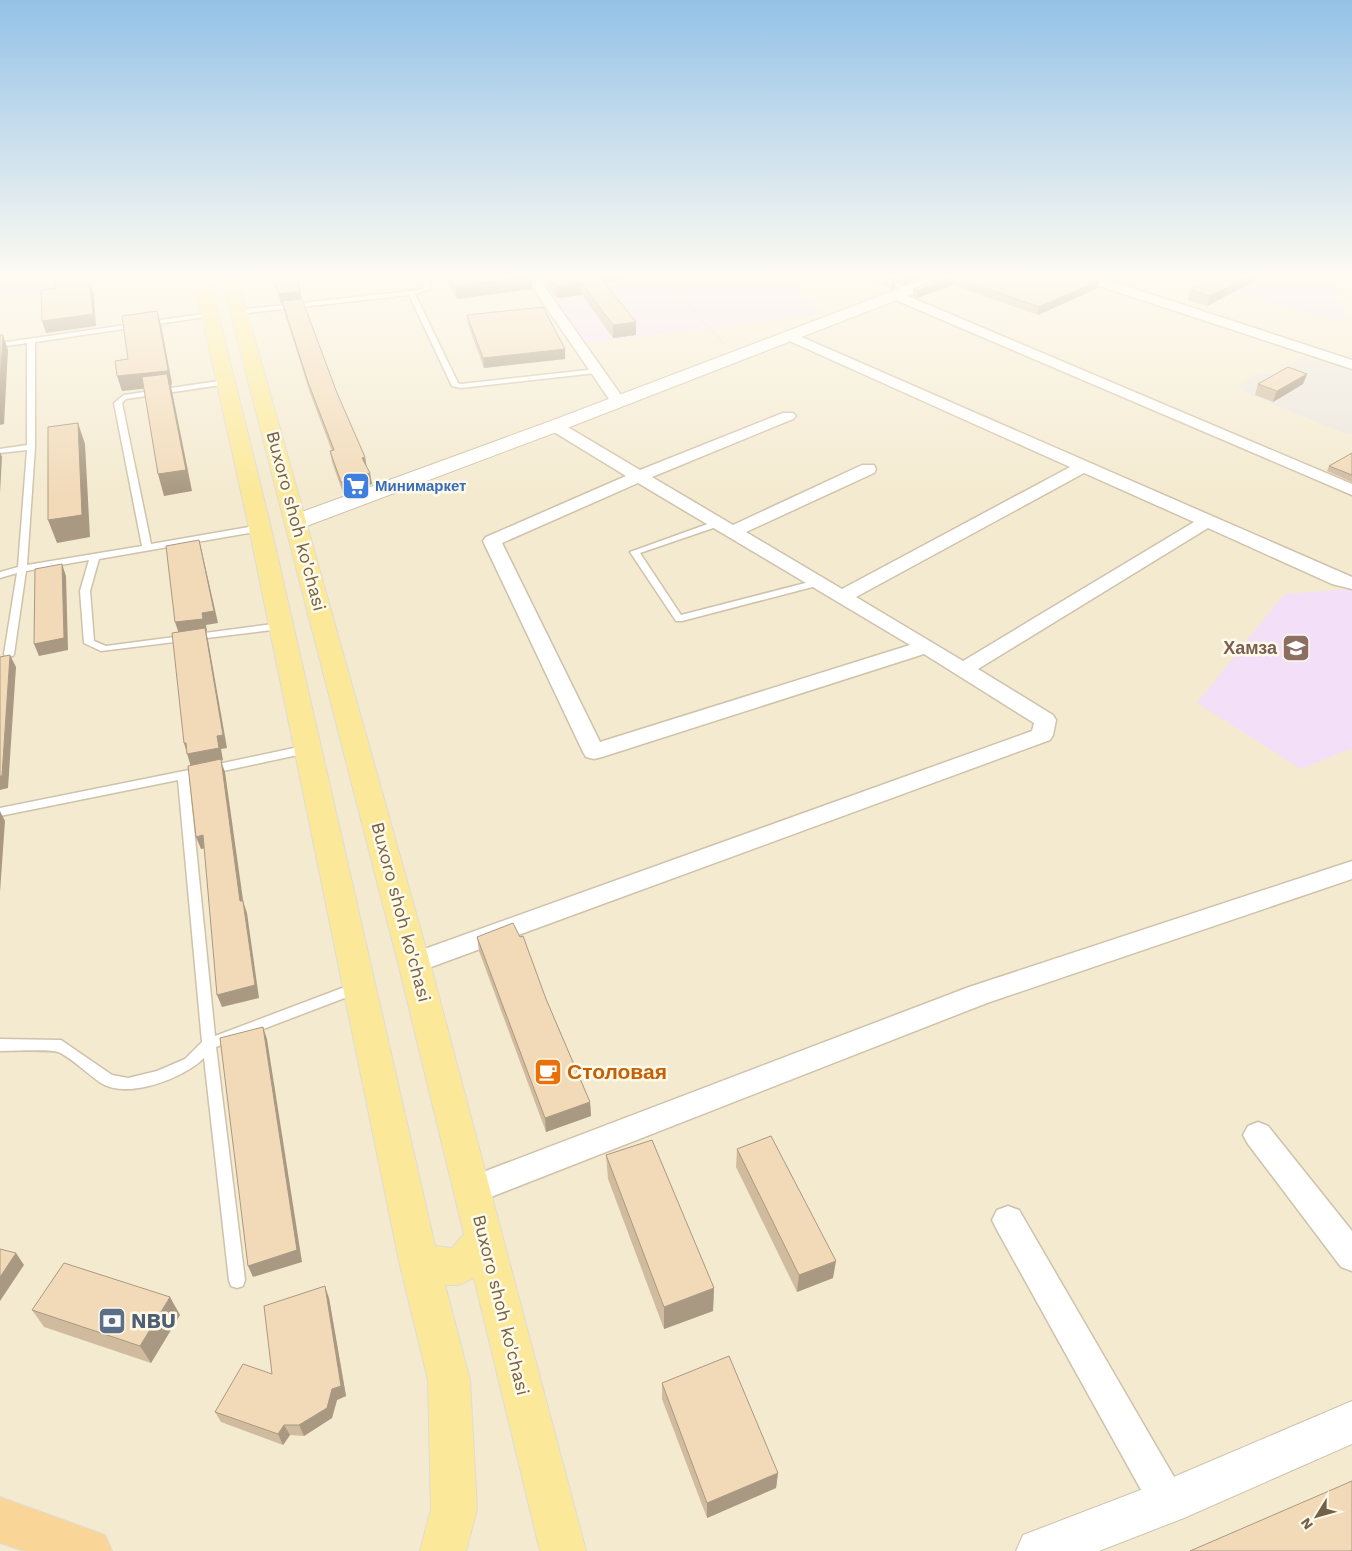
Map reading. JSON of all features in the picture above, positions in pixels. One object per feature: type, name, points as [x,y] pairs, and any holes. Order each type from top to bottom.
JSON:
[{"type":"highway","points":[[0,1520],[89,1551]]},
{"type":"main road","name":"Buxoro shoh ko'chasi","points":[[225,348],[226,382],[260,528],[419,1261],[449,1380],[454,1510],[443,1551]]},
{"type":"main road","name":"Buxoro shoh ko'chasi","points":[[236,348],[296,522],[473,1190],[483,1237],[563,1551]]},
{"type":"main road","points":[[419,1261],[446,1268],[456,1267],[471,1257],[483,1237]]},
{"type":"street","points":[[581,348],[618,402]]},
{"type":"street","points":[[296,522],[758,348]]},
{"type":"street","points":[[818,348],[1339,580],[1352,583]]},
{"type":"street","points":[[1029,348],[1352,490]]},
{"type":"street","points":[[1302,348],[1352,365]]},
{"type":"street","points":[[788,416],[638,477],[492,541],[594,752],[925,647]]},
{"type":"street","points":[[414,963],[1042,735],[1045,720],[844,596],[817,583],[555,426]]},
{"type":"street","points":[[844,596],[1084,466]]},
{"type":"street","points":[[724,528],[868,469]]},
{"type":"street","points":[[964,669],[1208,521]]},
{"type":"street","points":[[473,1190],[978,996],[1352,870]]},
{"type":"street","points":[[1258,1135],[1352,1256]]},
{"type":"street","points":[[1008,1220],[1168,1502]]},
{"type":"street","points":[[1039,1551],[1168,1502],[1352,1422]]},
{"type":"lane","points":[[9,654],[22,569],[31,447],[31,348]]},
{"type":"lane","points":[[438,348],[455,384],[461,386],[596,371]]},
{"type":"lane","points":[[147,547],[118,403],[124,397],[226,382]]},
{"type":"lane","points":[[0,451],[31,447]]},
{"type":"lane","points":[[0,575],[95,555],[260,528]]},
{"type":"lane","points":[[724,528],[635,552],[679,619],[817,583]]},
{"type":"lane","points":[[95,555],[86,591],[89,643],[105,649],[280,626]]},
{"type":"lane","points":[[0,812],[308,749]]},
{"type":"lane","points":[[183,775],[209,1044],[237,1280]]},
{"type":"lane","points":[[0,1046],[61,1046],[108,1080],[128,1084],[159,1077],[190,1063],[209,1044],[360,986]]},
{"type":"path","points":[[727,348],[735,357]]},
{"type":"shaded area","points":[[0,348],[1352,348],[1352,1551],[0,1551]]},
{"type":"shaded area","points":[[1301,358],[1314,362],[1319,358],[1352,370],[1352,434],[1344,433],[1246,393],[1240,384],[1256,374],[1274,374]]},
{"type":"shaded area","name":"Хамза","points":[[1352,589],[1352,748],[1301,769],[1197,703],[1284,594]]},
{"type":"building","points":[[0,348],[2,348],[0,382]]},
{"type":"building","points":[[127,348],[164,348],[168,369],[167,371],[117,376],[115,361],[128,359]]},
{"type":"building","points":[[297,348],[320,348],[337,393],[365,457],[362,458],[370,473],[341,482],[330,451],[334,450]]},
{"type":"building","points":[[479,348],[565,349],[483,358]]},
{"type":"building","points":[[1288,367],[1307,374],[1277,391],[1258,384]]},
{"type":"building","points":[[167,374],[186,470],[158,474],[142,377]]},
{"type":"building","points":[[78,423],[82,515],[48,520],[48,427]]},
{"type":"building","points":[[1352,453],[1352,475],[1329,466]]},
{"type":"building","points":[[199,540],[214,611],[202,613],[203,619],[175,622],[166,546]]},
{"type":"building","points":[[62,564],[64,638],[34,644],[35,569]]},
{"type":"building","points":[[205,628],[223,735],[217,736],[219,748],[187,754],[186,743],[184,743],[172,633]]},
{"type":"building","points":[[10,655],[2,776],[0,776],[0,657]]},
{"type":"building","points":[[221,759],[240,901],[243,901],[255,985],[217,995],[203,835],[196,837],[188,766]]},
{"type":"building","points":[[513,923],[520,937],[523,936],[546,999],[590,1102],[545,1118],[477,937]]},
{"type":"building","points":[[263,1027],[297,1250],[248,1266],[220,1038]]},
{"type":"building","points":[[771,1136],[836,1261],[799,1275],[737,1149]]},
{"type":"building","points":[[652,1140],[714,1288],[664,1307],[606,1155]]},
{"type":"building","points":[[0,1249],[16,1253],[0,1277]]},
{"type":"building","name":"NBU","points":[[64,1263],[170,1297],[140,1346],[32,1310]]},
{"type":"building","points":[[325,1286],[341,1386],[332,1389],[327,1408],[299,1425],[284,1425],[278,1434],[215,1412],[243,1364],[272,1374],[264,1306]]},
{"type":"building","points":[[729,1356],[778,1473],[707,1503],[662,1383]]},
{"type":"building","points":[[1352,1481],[1352,1551],[1190,1551]]},
{"type":"place","name":"Минимаркет","points":[[356,486]]},
{"type":"place","name":"Хамза","points":[[1296,648]]},
{"type":"place","name":"Столовая","points":[[548,1072]]},
{"type":"place","name":"NBU","points":[[112,1321]]}]
